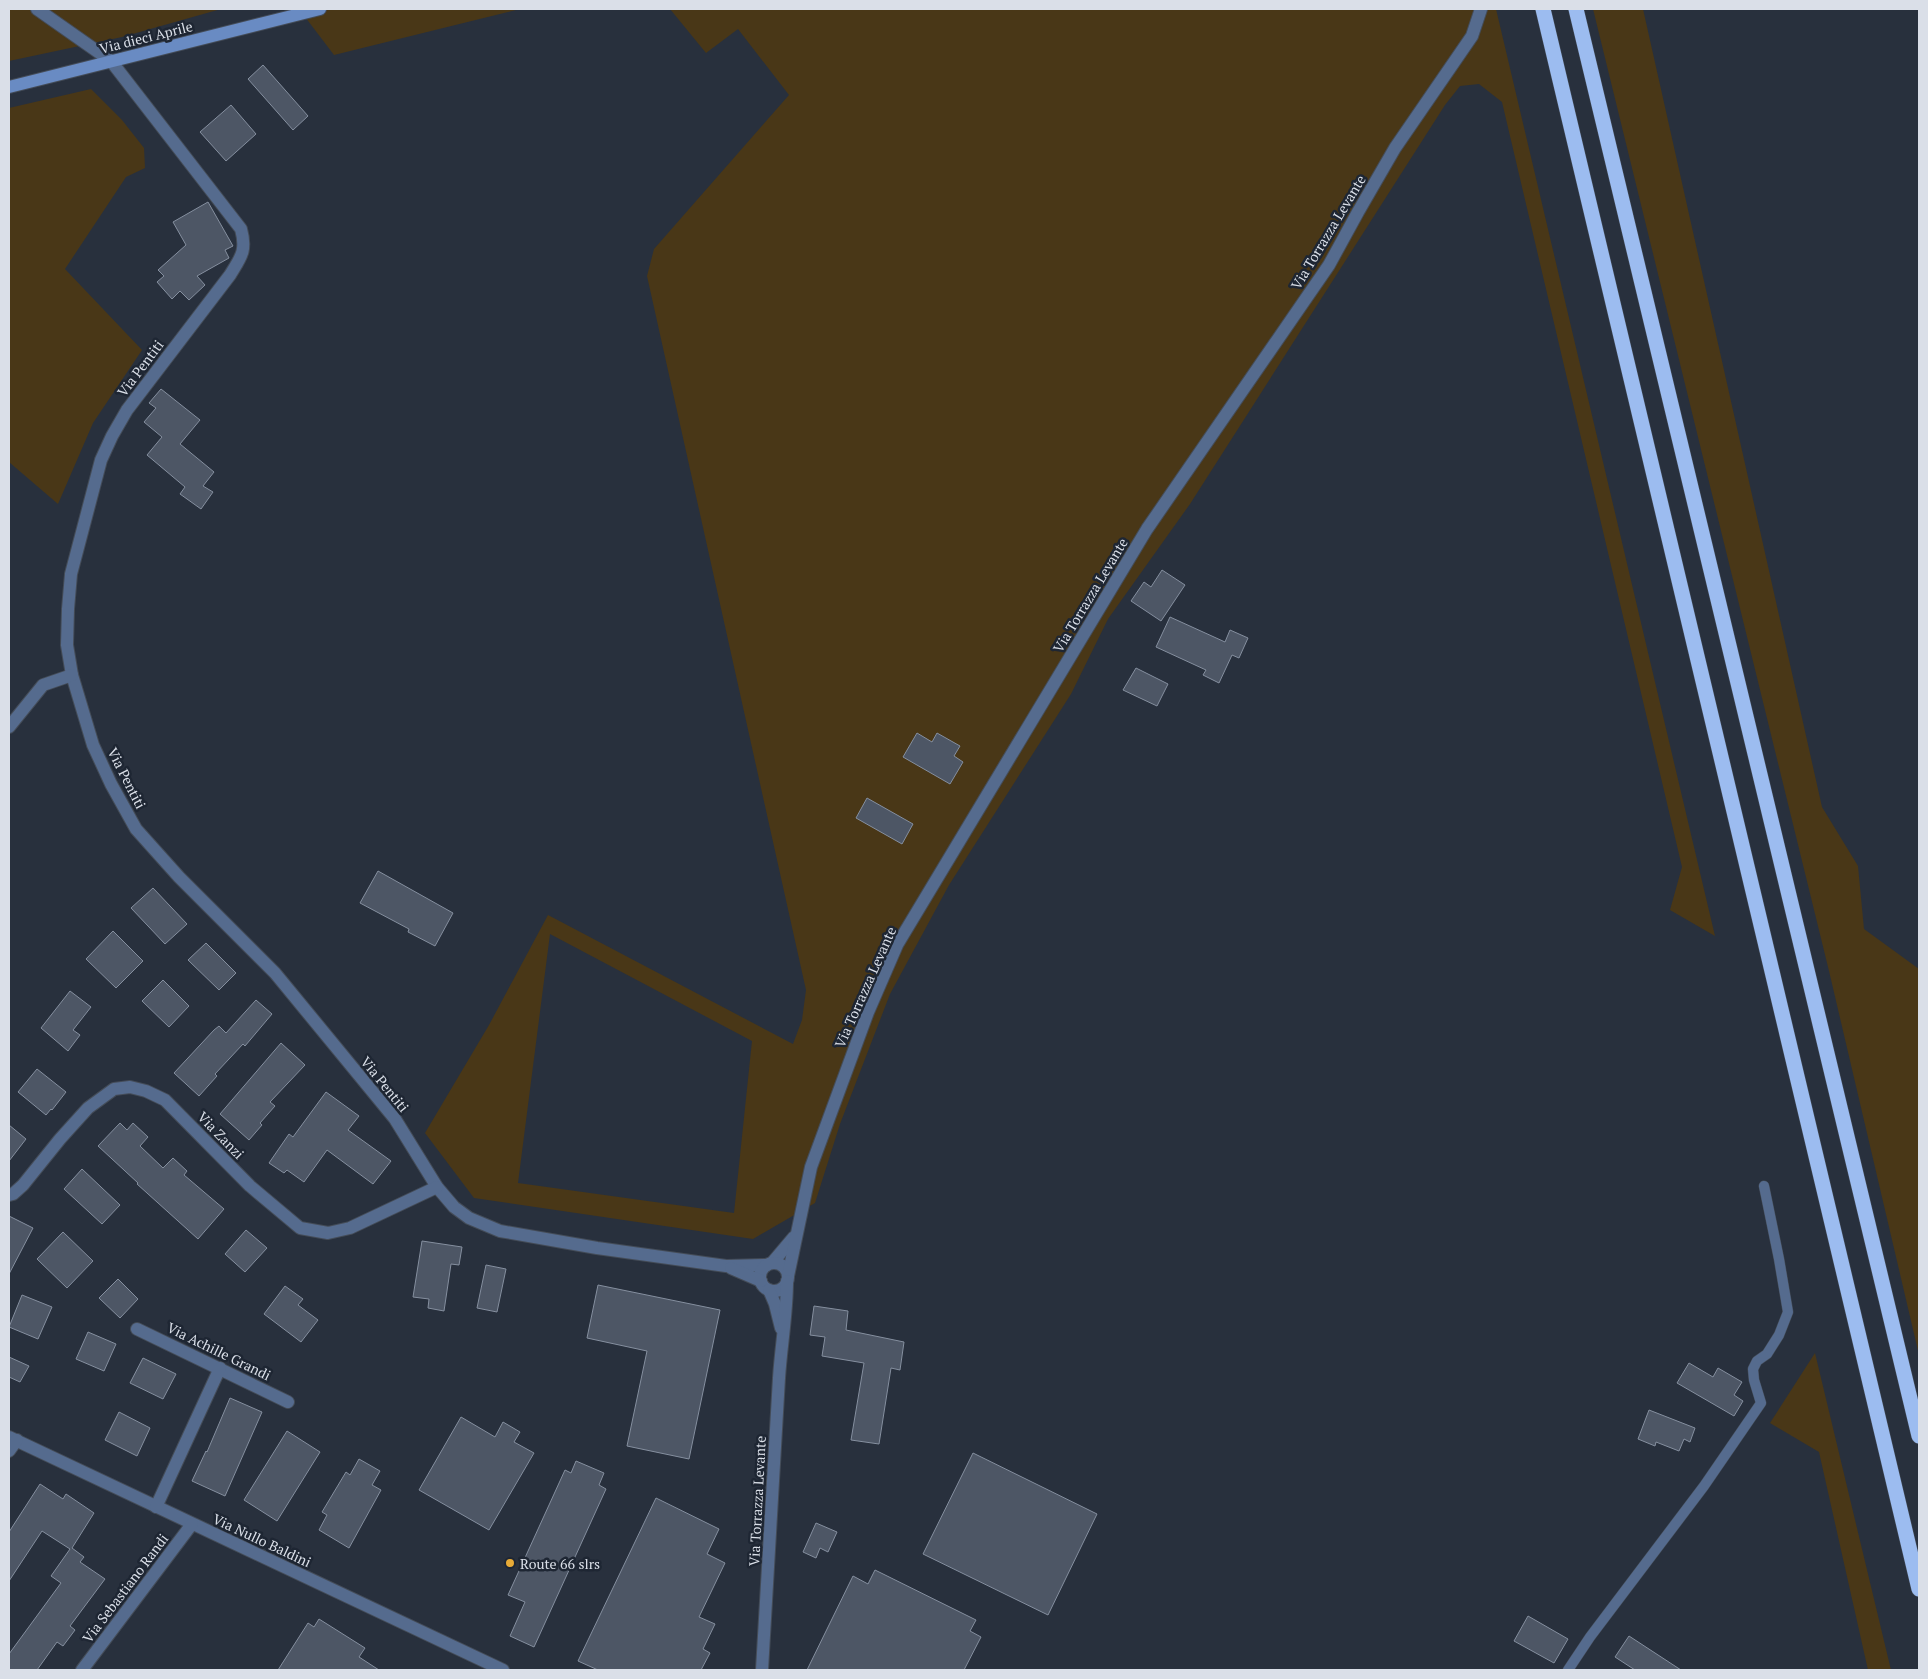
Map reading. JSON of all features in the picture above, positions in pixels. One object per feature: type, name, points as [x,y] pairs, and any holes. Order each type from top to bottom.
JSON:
[{"type":"highway","points":[[1543,9],[1919,1589]]},
{"type":"highway","points":[[1576,9],[1919,1436]]},
{"type":"main road","name":"Via dieci Aprile","points":[[9,87],[320,9]]},
{"type":"street","name":"Via Pentiti","points":[[37,9],[111,62],[241,229],[245,243],[242,255],[230,275],[127,410],[112,436],[101,460],[72,574],[68,609],[67,645],[72,675],[93,745],[111,784],[136,829],[179,878],[275,973],[395,1119],[437,1187],[454,1207],[470,1218],[500,1231],[597,1248],[726,1266],[770,1264]]},
{"type":"street","name":"Via Torrazza Levante","points":[[762,1670],[782,1333],[787,1311],[788,1279],[796,1235],[814,1158],[865,1021],[897,945],[1147,529],[1329,265],[1395,148],[1472,36],[1481,9]]},
{"type":"street","points":[[9,727],[43,685],[72,675]]},
{"type":"street","name":"Via Zanzi","points":[[9,1195],[13,1194],[23,1185],[88,1108],[114,1089],[130,1086],[166,1100],[250,1186],[300,1228],[328,1233],[350,1228],[437,1187]]},
{"type":"street","name":"Via Torrazza Levante","points":[[770,1264],[796,1235]]},
{"type":"street","points":[[770,1264],[776,1264],[784,1268],[788,1279],[782,1288],[778,1290],[765,1286],[761,1272],[770,1264]]},
{"type":"street","name":"Via Pentiti","points":[[726,1266],[765,1286]]},
{"type":"street","name":"Via Torrazza Levante","points":[[765,1286],[775,1304],[782,1333]]},
{"type":"street","name":"Via Achille Grandi","points":[[137,1329],[288,1402]]},
{"type":"street","points":[[156,1507],[220,1368]]},
{"type":"street","points":[[9,1451],[13,1439]]},
{"type":"street","name":"Via Nullo Baldini","points":[[13,1439],[503,1670]]},
{"type":"street","name":"Via Sebastiano Randi","points":[[82,1670],[192,1524]]},
{"type":"lane","points":[[1568,1670],[1704,1486],[1761,1403],[1754,1380],[1753,1369],[1757,1361],[1767,1354],[1779,1335],[1788,1312],[1764,1186]]},
{"type":"shaded area","points":[[9,9],[221,9],[122,37],[9,61]]},
{"type":"shaded area","points":[[299,9],[520,9],[334,55]]},
{"type":"shaded area","points":[[670,9],[1496,9],[1715,936],[1670,910],[1682,867],[1502,102],[1479,84],[1460,86],[1445,105],[1190,504],[1108,619],[1071,694],[949,885],[890,994],[840,1124],[815,1203],[753,1239],[474,1198],[425,1133],[489,1025],[548,915],[793,1044],[802,1020],[806,990],[647,276],[654,249],[789,95],[738,29],[706,53]],"holes":[[[550,934],[752,1041],[734,1213],[518,1183]]]},
{"type":"shaded area","points":[[1593,9],[1643,9],[1822,807],[1858,866],[1864,929],[1919,969],[1919,1355],[1829,971]]},
{"type":"shaded area","points":[[91,89],[122,120],[144,148],[145,168],[126,177],[65,269],[142,350],[93,423],[58,504],[9,462],[9,108]]},
{"type":"shaded area","points":[[1815,1353],[1891,1670],[1868,1670],[1819,1452],[1770,1423]]},
{"type":"building","points":[[263,65],[308,116],[293,130],[248,79]]},
{"type":"building","points":[[231,105],[256,134],[226,161],[200,132]]},
{"type":"building","points":[[208,202],[233,246],[225,250],[229,258],[197,276],[205,285],[189,300],[180,291],[172,299],[157,282],[164,276],[158,270],[186,245],[173,222]]},
{"type":"building","points":[[161,389],[200,420],[180,444],[214,472],[203,486],[213,492],[201,509],[180,494],[185,487],[147,455],[162,437],[144,422],[156,408],[149,403]]},
{"type":"building","points":[[1162,570],[1185,585],[1161,621],[1131,601],[1144,582],[1151,587]]},
{"type":"building","points":[[1170,617],[1225,642],[1230,630],[1248,638],[1239,658],[1232,655],[1219,683],[1203,675],[1206,670],[1156,647]]},
{"type":"building","points":[[1136,668],[1168,684],[1157,706],[1123,690]]},
{"type":"building","points":[[917,733],[932,742],[937,733],[960,746],[954,756],[963,762],[950,784],[903,757]]},
{"type":"building","points":[[867,798],[913,824],[902,844],[856,818]]},
{"type":"building","points":[[378,871],[453,913],[435,946],[408,932],[409,929],[360,903]]},
{"type":"building","points":[[153,888],[187,924],[165,944],[131,908]]},
{"type":"building","points":[[113,931],[143,961],[116,988],[86,959]]},
{"type":"building","points":[[206,943],[236,973],[219,990],[188,960]]},
{"type":"building","points":[[163,980],[189,1006],[169,1027],[142,1001]]},
{"type":"building","points":[[70,991],[91,1007],[73,1030],[80,1035],[68,1051],[41,1028]]},
{"type":"building","points":[[256,1000],[272,1014],[245,1046],[243,1044],[215,1074],[217,1076],[199,1096],[174,1073],[214,1030],[219,1026],[226,1033]]},
{"type":"building","points":[[281,1043],[305,1065],[270,1102],[275,1106],[260,1123],[262,1125],[249,1140],[220,1114]]},
{"type":"building","points":[[37,1069],[66,1092],[46,1115],[18,1092]]},
{"type":"building","points":[[326,1092],[359,1116],[348,1130],[391,1161],[373,1184],[327,1150],[304,1182],[287,1170],[284,1173],[269,1163],[289,1134],[293,1137]]},
{"type":"building","points":[[120,1123],[127,1130],[133,1123],[148,1137],[140,1146],[163,1168],[173,1158],[187,1171],[184,1175],[224,1209],[198,1239],[98,1146]]},
{"type":"building","points":[[9,1125],[26,1139],[9,1161]]},
{"type":"building","points":[[82,1169],[120,1205],[102,1224],[64,1189]]},
{"type":"building","points":[[9,1216],[33,1228],[9,1274]]},
{"type":"building","points":[[246,1230],[267,1248],[245,1272],[225,1254]]},
{"type":"building","points":[[63,1232],[93,1261],[67,1288],[37,1259]]},
{"type":"building","points":[[422,1241],[462,1247],[459,1265],[451,1264],[444,1311],[428,1308],[429,1299],[413,1297]]},
{"type":"building","points":[[486,1265],[506,1269],[497,1312],[477,1308]]},
{"type":"building","points":[[118,1279],[138,1299],[120,1318],[99,1298]]},
{"type":"building","points":[[598,1285],[720,1310],[689,1459],[627,1446],[647,1351],[587,1338]]},
{"type":"building","points":[[285,1286],[303,1299],[298,1305],[318,1320],[301,1342],[264,1314]]},
{"type":"building","points":[[22,1295],[52,1307],[38,1339],[9,1327]]},
{"type":"building","points":[[814,1306],[848,1311],[846,1330],[904,1342],[900,1370],[891,1368],[879,1444],[851,1440],[864,1363],[822,1356],[825,1337],[810,1335]]},
{"type":"building","points":[[88,1332],[116,1344],[104,1371],[76,1359]]},
{"type":"building","points":[[9,1357],[29,1366],[20,1382],[9,1377]]},
{"type":"building","points":[[143,1358],[176,1374],[163,1399],[130,1383]]},
{"type":"building","points":[[1689,1363],[1713,1377],[1718,1368],[1742,1382],[1734,1395],[1743,1401],[1734,1416],[1677,1383]]},
{"type":"building","points":[[230,1398],[262,1412],[225,1496],[192,1481],[207,1452]]},
{"type":"building","points":[[1649,1410],[1695,1428],[1690,1442],[1684,1439],[1679,1451],[1656,1442],[1655,1446],[1638,1439]]},
{"type":"building","points":[[119,1412],[150,1428],[137,1456],[105,1440]]},
{"type":"building","points":[[461,1417],[495,1437],[503,1422],[520,1432],[514,1442],[534,1453],[489,1530],[419,1490]]},
{"type":"building","points":[[287,1431],[320,1452],[277,1521],[244,1500]]},
{"type":"building","points":[[973,1453],[1097,1514],[1048,1615],[923,1554]]},
{"type":"building","points":[[359,1459],[380,1471],[372,1485],[381,1490],[349,1548],[319,1530],[327,1515],[322,1512],[346,1472],[350,1475]]},
{"type":"building","points":[[576,1461],[604,1473],[599,1485],[606,1489],[534,1647],[510,1636],[525,1602],[508,1595],[565,1470],[571,1473]]},
{"type":"building","points":[[40,1484],[63,1499],[66,1494],[94,1513],[72,1548],[84,1557],[80,1562],[105,1579],[70,1626],[75,1630],[63,1646],[57,1642],[37,1670],[9,1670],[9,1654],[61,1583],[51,1576],[70,1549],[42,1531],[9,1581],[9,1532]]},
{"type":"building","points":[[656,1498],[719,1529],[707,1554],[725,1563],[699,1617],[715,1624],[703,1649],[710,1653],[701,1670],[598,1670],[578,1661]]},
{"type":"building","points":[[816,1523],[837,1532],[828,1552],[820,1548],[816,1558],[803,1552]]},
{"type":"building","points":[[875,1570],[976,1620],[970,1631],[981,1637],[964,1670],[807,1670],[853,1576],[868,1584]]},
{"type":"building","points":[[1528,1616],[1568,1639],[1554,1663],[1514,1641]]},
{"type":"building","points":[[319,1619],[365,1648],[359,1657],[379,1670],[278,1670],[308,1623],[314,1627]]},
{"type":"building","points":[[1629,1636],[1681,1670],[1635,1670],[1615,1657]]},
{"type":"place","name":"Route 66 slrs","points":[[510,1563]]}]
